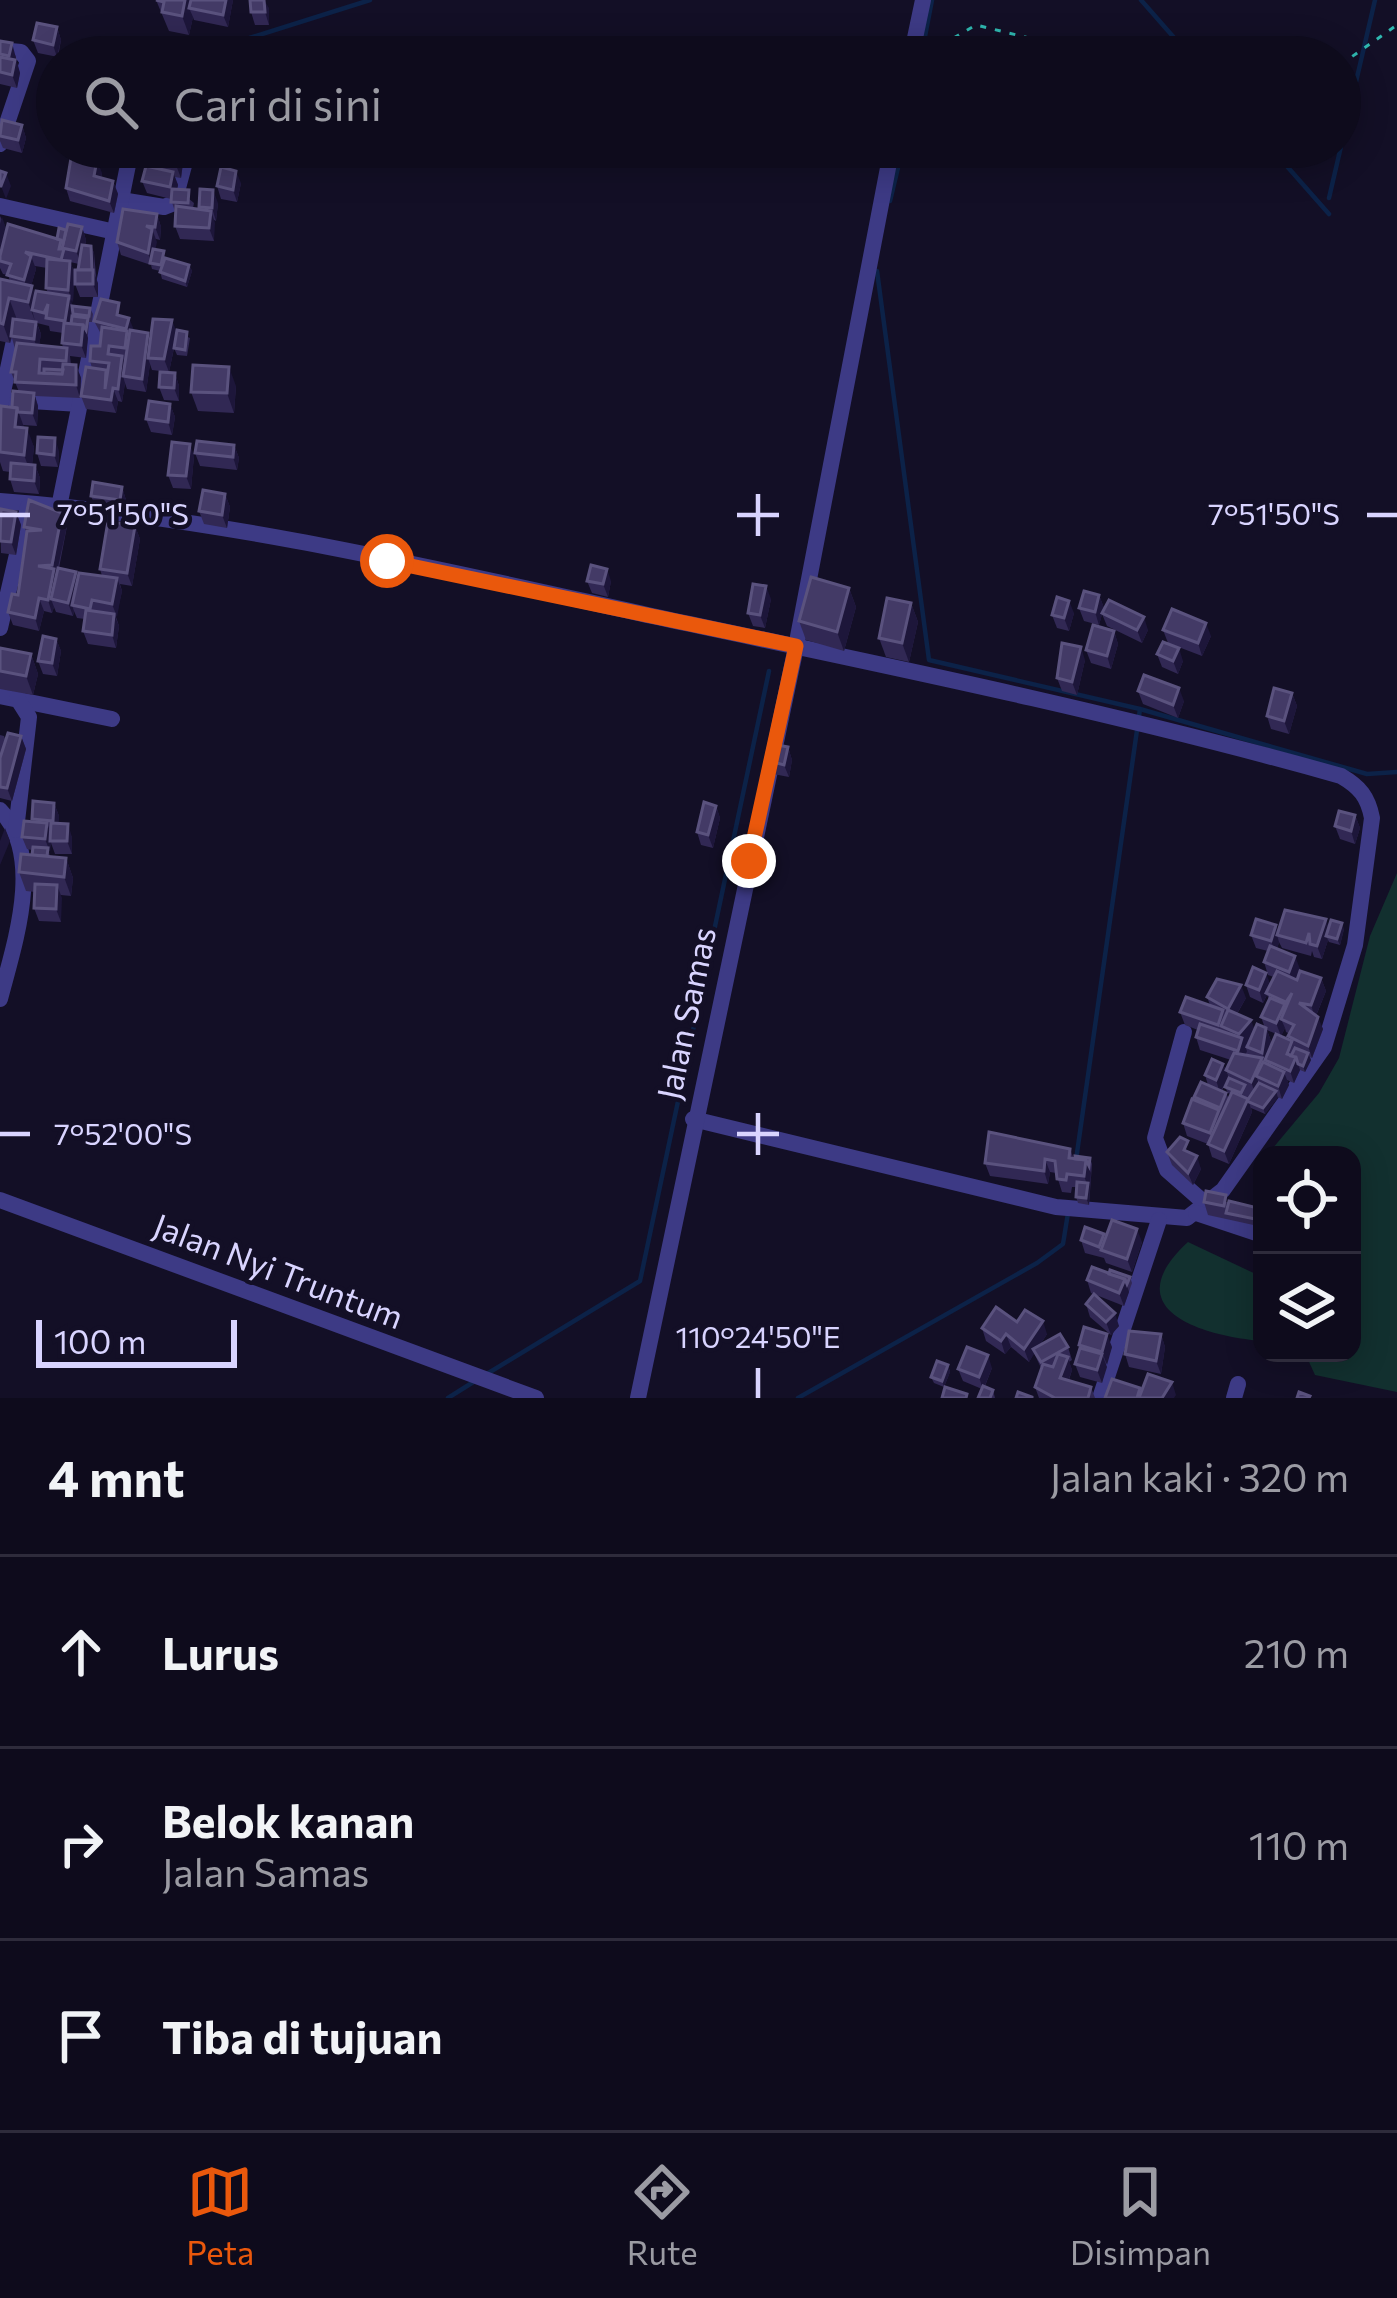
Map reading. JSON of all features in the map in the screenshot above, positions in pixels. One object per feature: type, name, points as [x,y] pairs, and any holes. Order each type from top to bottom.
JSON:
[{"type":"street","points":[[915,36],[923,0]]},
{"type":"street","points":[[0,50],[21,52],[28,69],[0,144]]},
{"type":"street","points":[[59,507],[80,404],[79,360],[115,232],[127,168]]},
{"type":"street","points":[[121,200],[164,207],[174,203],[183,168]]},
{"type":"street","name":"Jalan Samas","points":[[638,1398],[796,646],[888,168]]},
{"type":"street","points":[[0,206],[115,232]]},
{"type":"street","points":[[18,321],[1,402],[80,404]]},
{"type":"street","points":[[11,351],[31,354]]},
{"type":"street","points":[[0,501],[425,568],[1126,716],[1341,776],[1358,785],[1372,818],[1355,945],[1324,1047],[1202,1210],[1159,1220],[1056,1207],[693,1119]]},
{"type":"street","points":[[0,628],[29,503]]},
{"type":"street","points":[[8,697],[112,719]]},
{"type":"street","points":[[0,999],[18,929],[22,856],[16,831],[29,717],[8,697]]},
{"type":"street","points":[[0,810],[16,831]]},
{"type":"street","points":[[1184,1032],[1155,1138],[1167,1169],[1202,1210],[1253,1231]]},
{"type":"street","name":"Jalan Nyi Truntum","points":[[0,1200],[536,1398]]},
{"type":"street","points":[[1100,1398],[1159,1220]]},
{"type":"path","points":[[957,36],[976,25],[1021,36]]},
{"type":"path","points":[[1361,51],[1397,25]]},
{"type":"green space","points":[[1397,873],[1397,1392],[1315,1375],[1309,1362],[1361,1362],[1361,1146],[1275,1146],[1319,1093],[1339,1058],[1370,936]]},
{"type":"green space","points":[[1188,1242],[1253,1273],[1253,1340],[1215,1333],[1175,1315],[1163,1302],[1160,1285],[1167,1266]]},
{"type":"building","points":[[156,0],[185,0],[182,16],[162,12],[164,2]]},
{"type":"building","points":[[191,0],[226,0],[223,15],[189,8]]},
{"type":"building","points":[[250,0],[264,0],[265,12],[251,12]]},
{"type":"building","points":[[37,23],[57,27],[55,36],[33,40]]},
{"type":"building","points":[[0,41],[12,43],[9,56],[0,54]]},
{"type":"building","points":[[0,57],[15,60],[12,75],[0,72]]},
{"type":"building","points":[[2,120],[22,125],[18,140],[0,136]]},
{"type":"building","points":[[69,168],[96,168],[94,176],[113,181],[109,201],[66,188]]},
{"type":"building","points":[[145,168],[173,172],[170,187],[142,181]]},
{"type":"building","points":[[221,168],[236,171],[233,190],[217,186]]},
{"type":"building","points":[[172,189],[189,190],[188,203],[171,202]]},
{"type":"building","points":[[200,189],[213,190],[212,208],[199,207]]},
{"type":"building","points":[[176,206],[211,211],[209,228],[175,226]]},
{"type":"building","points":[[123,209],[157,214],[155,227],[146,226],[152,229],[148,253],[117,242]]},
{"type":"building","points":[[8,224],[61,240],[61,260],[25,252],[31,256],[24,280],[7,275],[11,264],[0,261],[0,256]]},
{"type":"building","points":[[68,224],[82,227],[76,251],[62,248]]},
{"type":"building","points":[[82,245],[91,246],[92,270],[78,270]]},
{"type":"building","points":[[153,249],[164,251],[161,265],[150,263]]},
{"type":"building","points":[[165,258],[189,265],[185,281],[160,272]]},
{"type":"building","points":[[47,259],[70,261],[68,290],[46,288]]},
{"type":"building","points":[[75,270],[93,270],[93,284],[75,284]]},
{"type":"building","points":[[0,279],[32,286],[28,302],[9,298],[3,324],[0,323]]},
{"type":"building","points":[[36,291],[69,296],[65,321],[46,318],[48,304],[44,313],[32,310]]},
{"type":"building","points":[[101,299],[119,303],[117,315],[129,318],[126,329],[94,321]]},
{"type":"building","points":[[72,306],[90,308],[89,316],[73,314]]},
{"type":"building","points":[[72,316],[88,318],[86,330],[71,324]]},
{"type":"building","points":[[13,319],[36,322],[34,339],[11,336]]},
{"type":"building","points":[[153,319],[172,320],[164,359],[148,358]]},
{"type":"building","points":[[64,323],[83,325],[81,345],[62,343]]},
{"type":"building","points":[[102,327],[127,331],[125,348],[109,346],[108,354],[122,356],[118,389],[113,388],[111,400],[81,396],[86,367],[106,370],[105,389],[109,363],[90,361],[91,346],[100,346]]},
{"type":"building","points":[[130,330],[148,333],[142,379],[123,376]]},
{"type":"building","points":[[177,330],[187,332],[185,350],[174,348]]},
{"type":"building","points":[[17,343],[67,348],[66,361],[40,359],[39,373],[62,374],[63,364],[76,365],[76,385],[15,382],[16,372],[11,372]]},
{"type":"building","points":[[193,365],[229,367],[227,393],[191,392]]},
{"type":"building","points":[[160,372],[175,373],[174,388],[159,387]]},
{"type":"building","points":[[13,391],[34,393],[32,413],[12,407]]},
{"type":"building","points":[[149,401],[170,404],[168,422],[146,419]]},
{"type":"building","points":[[1,406],[17,408],[15,427],[27,428],[24,455],[0,452]]},
{"type":"building","points":[[38,437],[55,438],[54,455],[37,453]]},
{"type":"building","points":[[197,441],[234,445],[233,457],[195,453]]},
{"type":"building","points":[[172,442],[190,444],[186,476],[168,475]]},
{"type":"building","points":[[11,463],[35,465],[34,481],[10,479]]},
{"type":"building","points":[[93,482],[122,487],[120,500],[91,496]]},
{"type":"building","points":[[203,490],[225,494],[222,515],[199,511]]},
{"type":"building","points":[[29,500],[62,513],[52,565],[38,566],[54,569],[48,600],[39,598],[35,618],[8,612],[12,594],[18,595],[27,531],[42,530],[24,527]]},
{"type":"building","points":[[1,509],[16,512],[11,542],[0,541]]},
{"type":"building","points":[[108,521],[135,526],[127,573],[100,569]]},
{"type":"building","points":[[591,565],[607,569],[603,584],[587,581]]},
{"type":"building","points":[[58,568],[76,572],[68,603],[51,599]]},
{"type":"building","points":[[79,573],[117,578],[112,604],[92,600],[90,609],[72,605]]},
{"type":"building","points":[[811,577],[849,588],[837,632],[799,621]]},
{"type":"building","points":[[753,584],[766,586],[760,615],[748,613]]},
{"type":"building","points":[[1084,591],[1099,595],[1095,612],[1079,608]]},
{"type":"building","points":[[1057,597],[1069,601],[1064,618],[1052,615]]},
{"type":"building","points":[[887,598],[911,603],[902,643],[879,638]]},
{"type":"building","points":[[1109,600],[1144,617],[1137,630],[1102,613]]},
{"type":"building","points":[[1172,609],[1206,623],[1198,643],[1163,630]]},
{"type":"building","points":[[86,610],[114,614],[112,635],[83,631]]},
{"type":"building","points":[[1093,625],[1114,631],[1107,656],[1086,650]]},
{"type":"building","points":[[43,636],[56,639],[52,663],[38,661]]},
{"type":"building","points":[[1163,642],[1179,648],[1173,661],[1157,654]]},
{"type":"building","points":[[1062,643],[1081,647],[1072,682],[1057,678]]},
{"type":"building","points":[[0,648],[31,654],[26,676],[0,671]]},
{"type":"building","points":[[1144,675],[1179,688],[1173,705],[1138,691]]},
{"type":"building","points":[[1274,688],[1292,693],[1284,721],[1267,716]]},
{"type":"building","points":[[8,733],[21,736],[7,788],[0,787],[0,758]]},
{"type":"building","points":[[772,744],[788,747],[784,765],[769,761]]},
{"type":"building","points":[[33,801],[54,803],[53,821],[32,819]]},
{"type":"building","points":[[704,802],[716,806],[708,835],[697,832]]},
{"type":"building","points":[[1339,811],[1355,815],[1351,831],[1335,826]]},
{"type":"building","points":[[24,821],[47,823],[45,839],[22,837]]},
{"type":"building","points":[[51,823],[68,824],[67,841],[50,841]]},
{"type":"building","points":[[33,847],[48,848],[47,856],[32,855]]},
{"type":"building","points":[[21,854],[66,858],[64,877],[19,872]]},
{"type":"building","points":[[35,884],[57,885],[56,909],[34,908]]},
{"type":"building","points":[[1285,910],[1326,919],[1317,946],[1310,944],[1309,933],[1306,943],[1277,935]]},
{"type":"building","points":[[1256,919],[1276,925],[1271,941],[1251,935]]},
{"type":"building","points":[[1331,920],[1342,923],[1337,939],[1326,936]]},
{"type":"building","points":[[1270,946],[1295,956],[1289,972],[1264,962]]},
{"type":"building","points":[[1253,967],[1266,973],[1259,990],[1246,985]]},
{"type":"building","points":[[1277,971],[1297,980],[1300,971],[1321,978],[1311,1005],[1299,1003],[1318,1017],[1308,1046],[1288,1036],[1294,1025],[1281,1019],[1292,993],[1286,1002],[1266,993]]},
{"type":"building","points":[[1217,979],[1241,985],[1228,1009],[1207,997]]},
{"type":"building","points":[[1186,997],[1223,1010],[1218,1025],[1180,1012]]},
{"type":"building","points":[[1270,998],[1285,1004],[1276,1023],[1261,1017]]},
{"type":"building","points":[[1228,1010],[1251,1020],[1239,1034],[1221,1026]]},
{"type":"building","points":[[1200,1024],[1242,1038],[1238,1051],[1196,1037]]},
{"type":"building","points":[[1257,1024],[1266,1028],[1262,1053],[1247,1047]]},
{"type":"building","points":[[1276,1034],[1292,1041],[1287,1054],[1296,1057],[1290,1071],[1265,1060]]},
{"type":"building","points":[[1295,1048],[1308,1053],[1303,1066],[1291,1056]]},
{"type":"building","points":[[1234,1053],[1262,1058],[1251,1082],[1226,1070]]},
{"type":"building","points":[[1212,1059],[1223,1064],[1216,1080],[1205,1075]]},
{"type":"building","points":[[1263,1062],[1284,1072],[1278,1086],[1256,1076]]},
{"type":"building","points":[[1229,1078],[1245,1085],[1241,1093],[1225,1087]]},
{"type":"building","points":[[1201,1082],[1226,1093],[1220,1108],[1194,1097]]},
{"type":"building","points":[[1259,1083],[1276,1091],[1263,1108],[1247,1101]]},
{"type":"building","points":[[1232,1092],[1248,1099],[1224,1151],[1208,1144]]},
{"type":"building","points":[[1192,1099],[1219,1110],[1210,1133],[1183,1123]]},
{"type":"building","points":[[989,1132],[1070,1149],[1069,1158],[1086,1160],[1084,1176],[1067,1174],[1066,1180],[1057,1179],[1055,1161],[1045,1159],[1044,1171],[985,1163]]},
{"type":"building","points":[[1180,1137],[1188,1141],[1184,1150],[1197,1156],[1188,1173],[1167,1152]]},
{"type":"building","points":[[1077,1182],[1088,1183],[1086,1198],[1076,1197]]},
{"type":"building","points":[[1206,1191],[1226,1195],[1224,1206],[1204,1202]]},
{"type":"building","points":[[1229,1201],[1253,1207],[1253,1219],[1226,1213]]},
{"type":"building","points":[[1112,1220],[1137,1229],[1127,1259],[1101,1250]]},
{"type":"building","points":[[1085,1227],[1104,1234],[1099,1247],[1081,1240]]},
{"type":"building","points":[[1092,1267],[1125,1279],[1119,1293],[1087,1280]]},
{"type":"building","points":[[1094,1294],[1115,1313],[1106,1322],[1086,1304]]},
{"type":"building","points":[[996,1307],[1017,1322],[1025,1310],[1043,1321],[1024,1349],[1006,1334],[1001,1341],[982,1328]]},
{"type":"building","points":[[1084,1327],[1107,1334],[1102,1352],[1079,1345]]},
{"type":"building","points":[[1129,1331],[1161,1334],[1156,1361],[1125,1354]]},
{"type":"building","points":[[1060,1334],[1068,1347],[1041,1362],[1033,1349]]},
{"type":"building","points":[[967,1347],[988,1355],[979,1377],[958,1369]]},
{"type":"building","points":[[1080,1348],[1102,1354],[1097,1370],[1075,1364]]},
{"type":"building","points":[[1058,1354],[1068,1357],[1060,1378],[1091,1387],[1088,1398],[1055,1398],[1035,1387],[1043,1364],[1053,1367]]},
{"type":"building","points":[[937,1361],[948,1365],[942,1381],[931,1377]]},
{"type":"building","points":[[1148,1374],[1172,1382],[1162,1398],[1139,1398]]},
{"type":"building","points":[[1112,1379],[1140,1388],[1137,1398],[1105,1398]]},
{"type":"building","points":[[983,1386],[993,1390],[990,1398],[978,1398]]},
{"type":"building","points":[[945,1387],[967,1394],[966,1398],[942,1398]]},
{"type":"waterway","points":[[256,36],[370,0]]},
{"type":"waterway","points":[[925,36],[932,0]]},
{"type":"waterway","points":[[1141,0],[1173,36]]},
{"type":"waterway","points":[[1361,60],[1375,0]]},
{"type":"waterway","points":[[890,201],[898,168]]},
{"type":"waterway","points":[[1288,168],[1329,214]]},
{"type":"waterway","points":[[1329,198],[1336,168]]},
{"type":"waterway","points":[[877,271],[929,660],[1140,709],[1367,774],[1397,772]]},
{"type":"waterway","points":[[485,1375],[640,1281],[769,671]]},
{"type":"waterway","points":[[1076,1160],[1140,709]]},
{"type":"waterway","points":[[798,1398],[1037,1263],[1063,1244],[1068,1213]]},
{"type":"waterway","points":[[448,1398],[475,1381]]},
{"type":"route","points":[[387,561],[796,646],[749,861]]}]
